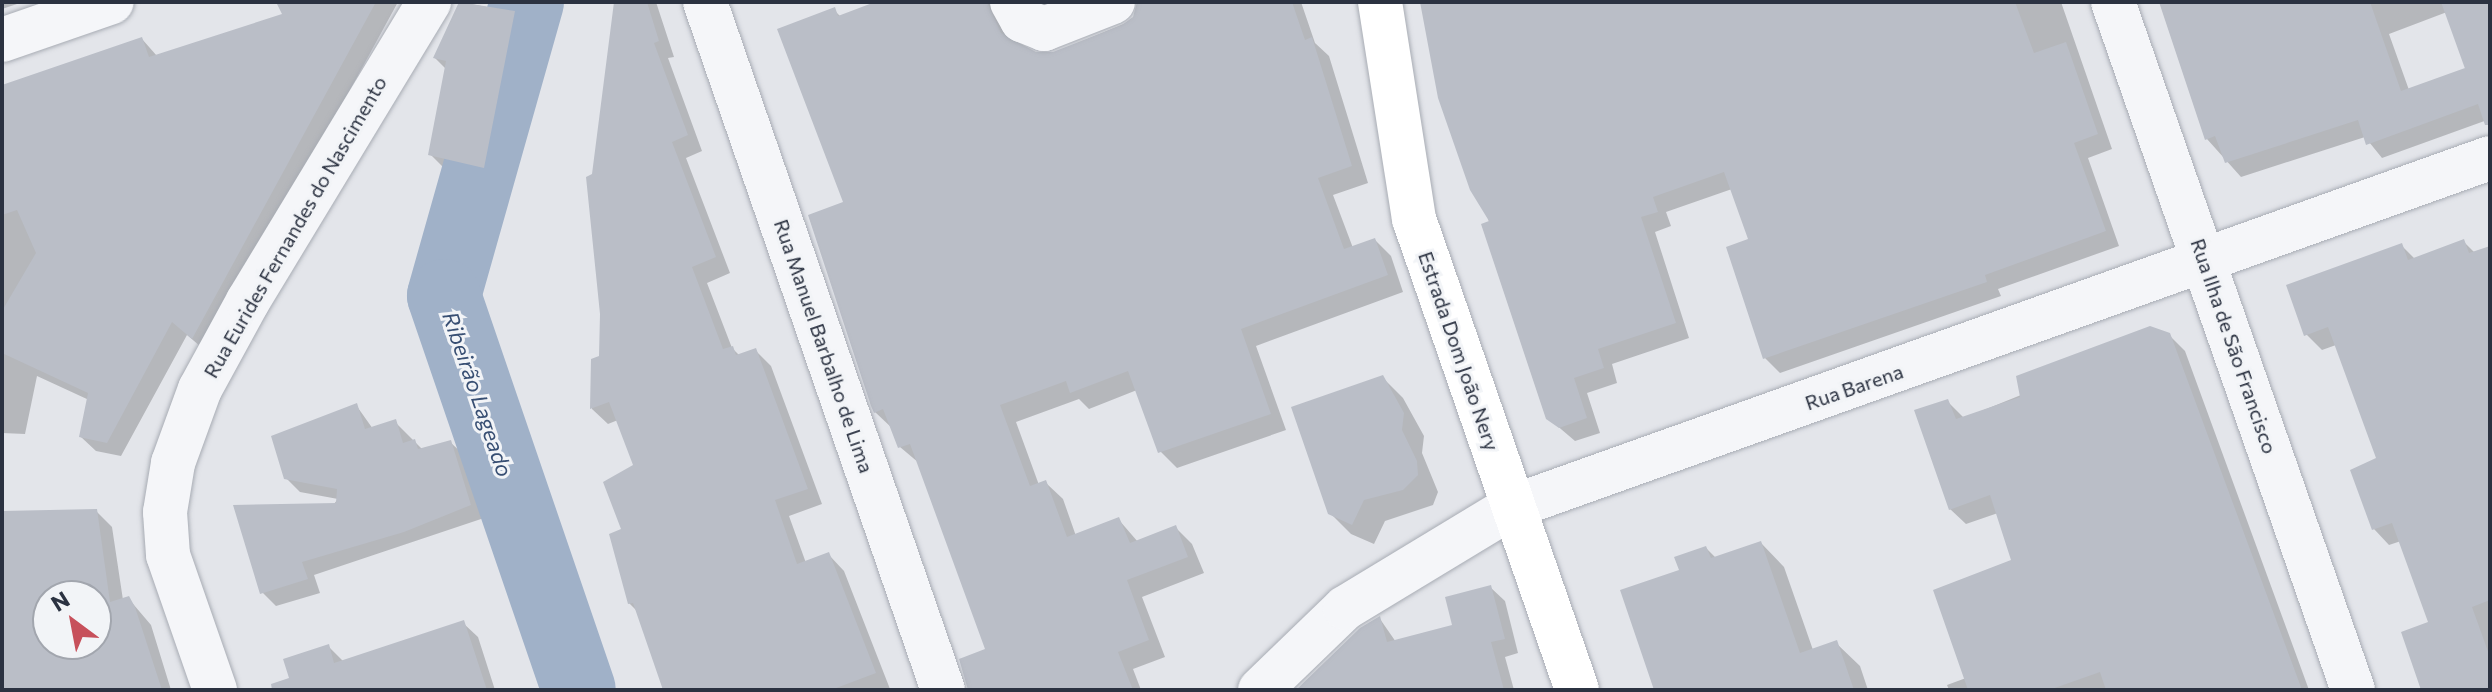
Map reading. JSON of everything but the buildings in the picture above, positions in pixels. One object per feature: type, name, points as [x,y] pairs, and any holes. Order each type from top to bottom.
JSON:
[{"type":"main road","name":"Estrada Dom João Nery","points":[[1380,2],[1414,219],[1577,690]]},
{"type":"street","points":[[2,40],[112,2]]},
{"type":"street","name":"Rua Eurides Fernandes do Nascimento","points":[[215,690],[168,555],[165,512],[173,463],[200,389],[248,301],[429,2]]},
{"type":"street","name":"Rua Manuel Barbalho de Lima","points":[[705,2],[943,690]]},
{"type":"street","points":[[1012,2],[1022,20],[1044,29],[1113,2]]},
{"type":"street","name":"Rua Ilha de São Francisco","points":[[2113,2],[2353,690]]},
{"type":"street","name":"Rua Barena","points":[[1260,690],[1345,608],[1512,507],[2205,263],[2490,158]]},
{"type":"waterway","name":"Ribeirão Lageado","points":[[527,2],[444,296],[579,690]]}]
